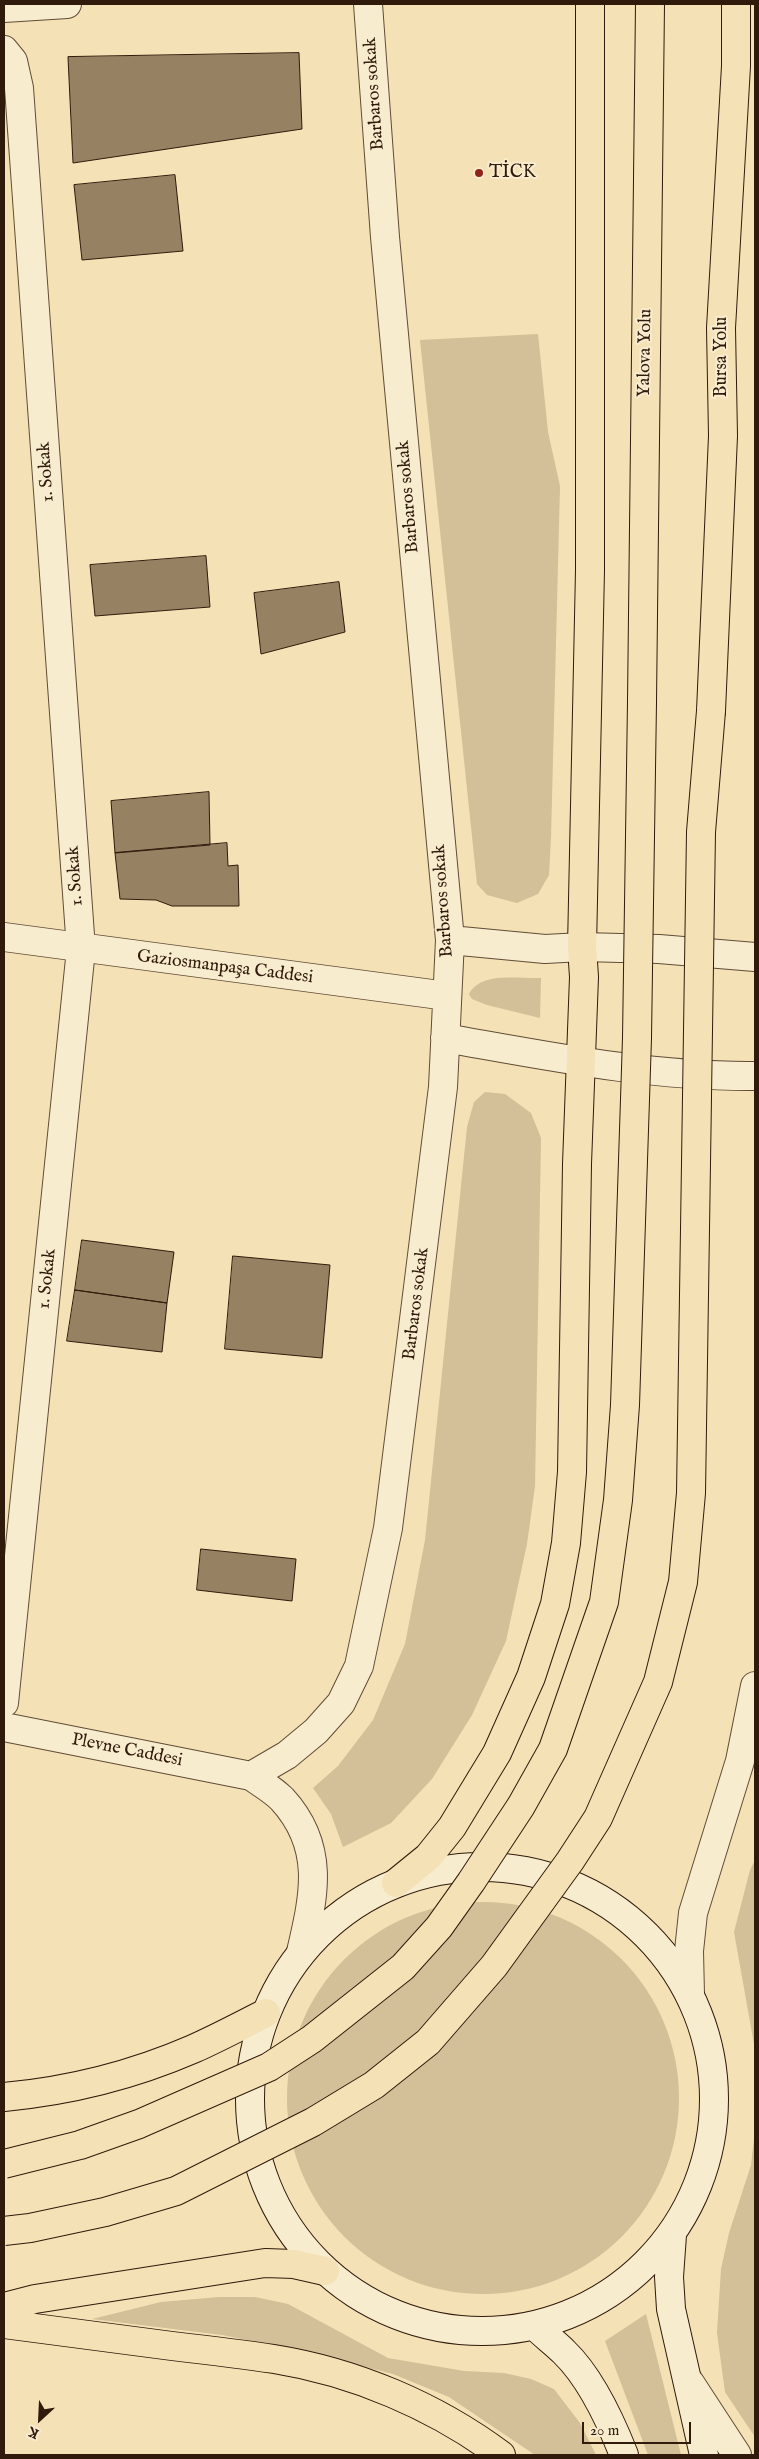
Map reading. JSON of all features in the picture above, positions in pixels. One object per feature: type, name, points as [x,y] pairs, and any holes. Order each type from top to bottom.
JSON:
[{"type":"highway","points":[[396,1883],[428,1857],[446,1834],[498,1753],[531,1677],[555,1604],[566,1543],[572,1472],[577,1164],[584,977],[582,947],[590,570],[590,4]]},
{"type":"highway","name":"Yalova Yolu","points":[[4,2164],[80,2145],[139,2124],[269,2067],[312,2038],[403,1967],[439,1927],[471,1882],[521,1806],[553,1749],[604,1602],[618,1500],[625,1405],[637,1038],[650,4]]},
{"type":"highway","name":"Bursa Yolu","points":[[4,2231],[30,2228],[105,2212],[176,2191],[312,2122],[374,2085],[428,2042],[494,1966],[598,1818],[658,1682],[683,1582],[691,1493],[701,832],[711,711],[723,436],[721,328],[736,66],[736,4]]},
{"type":"highway","points":[[4,2096],[48,2092],[117,2076],[193,2049],[266,2013]]},
{"type":"highway","points":[[4,2307],[35,2300],[265,2263],[294,2264],[325,2271]]},
{"type":"highway","points":[[4,2324],[275,2359],[322,2370],[378,2388],[433,2412],[478,2438],[501,2455]]},
{"type":"street","points":[[4,8],[67,4]]},
{"type":"street","name":"Barbaros sokak","points":[[251,1776],[287,1755],[316,1731],[341,1703],[359,1666],[388,1528],[443,1087],[450,940],[385,237],[368,4]]},
{"type":"street","name":"1. Sokak","points":[[4,50],[13,61],[19,88],[82,950],[4,1703]]},
{"type":"street","name":"Gaziosmanpaşa Caddesi","points":[[4,938],[82,950],[447,996]]},
{"type":"street","points":[[450,940],[545,949],[582,947],[658,949],[755,957]]},
{"type":"street","points":[[445,1038],[581,1062],[689,1075],[755,1076]]},
{"type":"street","points":[[690,1995],[689,1951],[693,1913],[740,1761],[755,1686]]},
{"type":"street","name":"Plevne Caddesi","points":[[4,1727],[251,1776]]},
{"type":"street","points":[[251,1776],[281,1799],[302,1827],[315,1870],[310,1911],[301,1952]]},
{"type":"street","points":[[493,1867],[542,1874],[588,1892],[629,1919],[664,1953],[690,1995],[708,2042],[716,2092],[712,2142],[697,2191],[672,2235],[634,2276],[588,2307],[535,2326],[479,2332],[423,2324],[371,2303],[325,2271],[289,2228],[263,2178],[250,2123],[251,2068],[266,2013],[281,1982],[301,1952],[329,1924],[361,1900],[396,1883],[444,1870],[493,1867]]},
{"type":"street","points":[[672,2235],[669,2277],[671,2309],[704,2455]]},
{"type":"street","points":[[535,2326],[565,2353],[591,2388],[616,2435],[624,2455]]},
{"type":"street","points":[[686,2376],[737,2455]]},
{"type":"shaded area","points":[[538,334],[548,432],[560,486],[551,837],[549,875],[538,894],[517,903],[487,895],[477,884],[420,340]]},
{"type":"shaded area","points":[[511,977],[541,978],[540,1018],[487,1005],[472,999],[469,994],[482,982],[491,979]]},
{"type":"shaded area","points":[[485,1092],[505,1094],[531,1113],[541,1138],[535,1486],[527,1544],[506,1641],[472,1715],[432,1779],[391,1823],[343,1847],[331,1814],[313,1788],[338,1766],[373,1720],[405,1644],[425,1540],[467,1127],[474,1102]]},
{"type":"shaded area","points":[[755,1860],[755,2050],[734,1932],[750,1870]]},
{"type":"shaded area","points":[[483,1902],[521,1906],[558,1917],[592,1935],[621,1960],[646,1989],[664,2023],[675,2060],[679,2098],[675,2136],[664,2173],[646,2207],[621,2236],[592,2261],[558,2279],[521,2290],[483,2294],[445,2290],[408,2279],[374,2261],[345,2236],[320,2207],[302,2173],[291,2136],[287,2098],[291,2060],[302,2023],[320,1989],[345,1960],[374,1935],[408,1917],[445,1906]]},
{"type":"shaded area","points":[[755,2130],[755,2437],[725,2392],[717,2333],[721,2269],[729,2233],[751,2165]]},
{"type":"shaded area","points":[[219,2297],[255,2297],[288,2304],[388,2358],[464,2371],[504,2373],[531,2379],[554,2389],[580,2423],[596,2455],[535,2455],[449,2397],[393,2374],[302,2351],[222,2335],[92,2319],[161,2302]]},
{"type":"shaded area","points":[[646,2314],[681,2455],[648,2455],[605,2341]]},
{"type":"building","points":[[299,53],[302,129],[73,163],[68,57]]},
{"type":"building","points":[[175,175],[183,251],[82,260],[74,185]]},
{"type":"building","points":[[206,556],[210,607],[95,616],[90,565]]},
{"type":"building","points":[[339,582],[345,632],[261,654],[254,593]]},
{"type":"building","points":[[209,792],[210,845],[115,853],[111,801]]},
{"type":"building","points":[[227,843],[228,866],[238,865],[239,906],[172,906],[156,900],[120,899],[115,853]]},
{"type":"building","points":[[82,1240],[174,1252],[167,1303],[75,1290]]},
{"type":"building","points":[[233,1256],[330,1265],[322,1358],[225,1349]]},
{"type":"building","points":[[75,1290],[167,1303],[162,1352],[67,1341]]},
{"type":"building","points":[[201,1549],[296,1559],[292,1601],[197,1590]]},
{"type":"place","name":"TİCK","points":[[479,173]]}]
